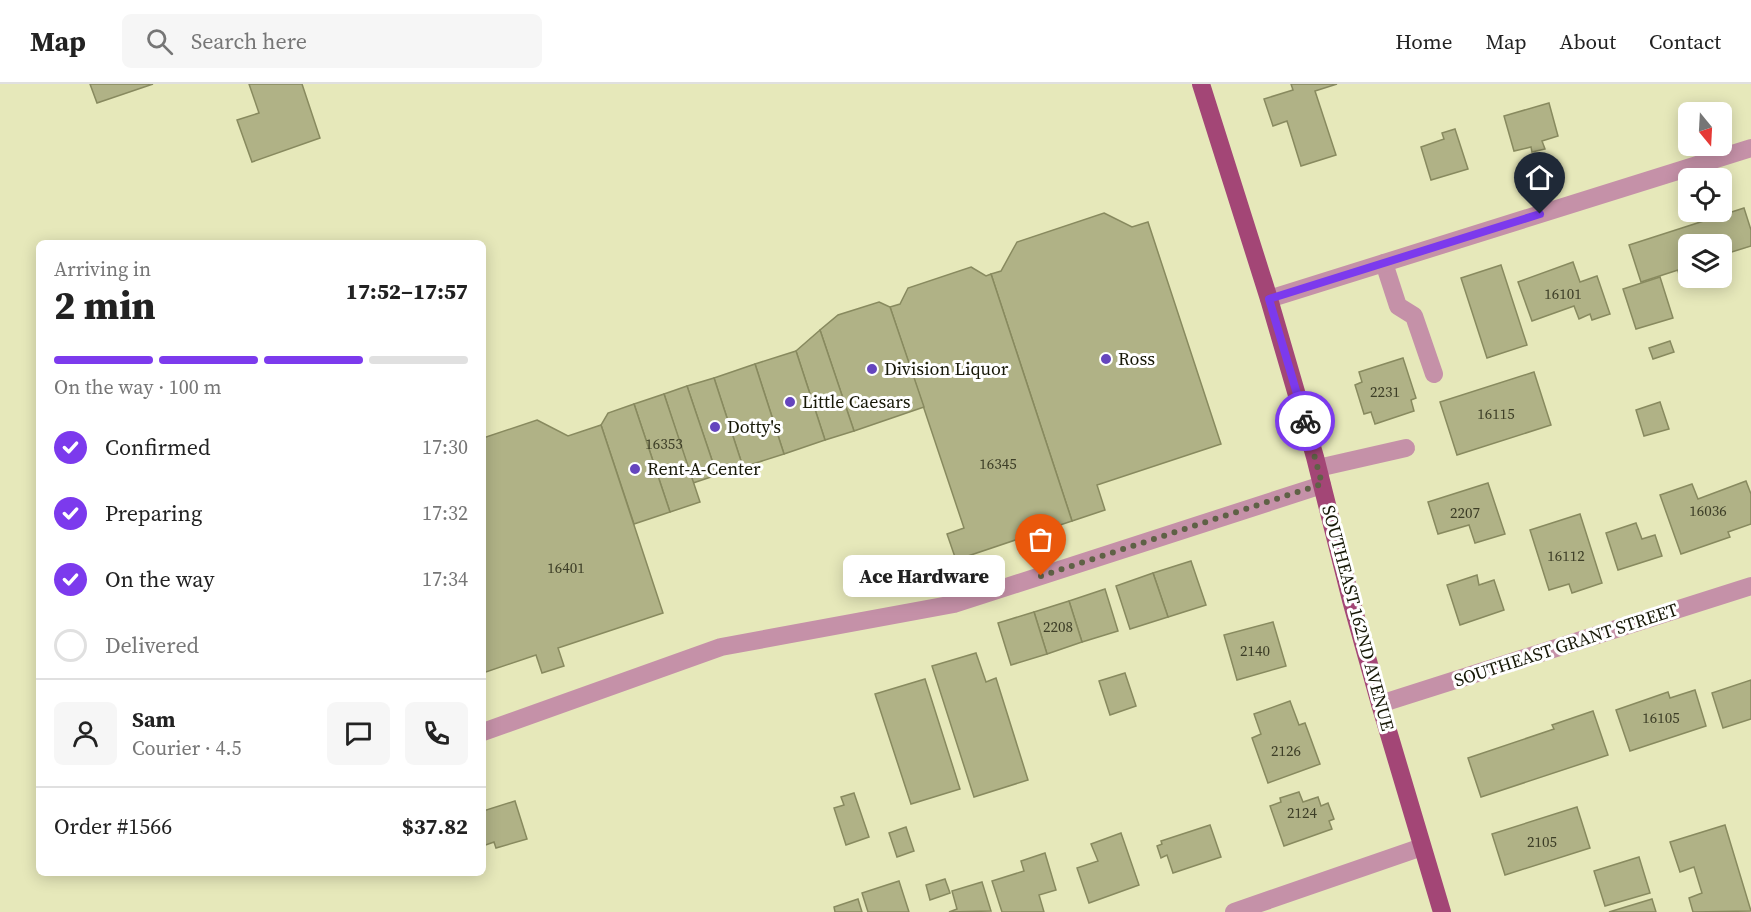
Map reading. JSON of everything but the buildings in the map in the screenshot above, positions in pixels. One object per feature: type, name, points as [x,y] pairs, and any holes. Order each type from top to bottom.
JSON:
[{"type":"main road","name":"SOUTHEAST 162ND AVENUE","points":[[1201,84],[1269,299],[1320,476],[1380,704],[1442,912]]},
{"type":"street","points":[[1269,299],[1751,148]]},
{"type":"street","points":[[1384,262],[1398,306],[1414,316],[1434,374]]},
{"type":"street","points":[[486,731],[721,647],[954,604],[1406,448]]},
{"type":"street","name":"SOUTHEAST GRANT STREET","points":[[1380,704],[1751,586]]},
{"type":"street","points":[[1234,912],[1422,847]]},
{"type":"way so far","points":[[1041,576],[1322,484],[1305,421]]},
{"type":"place","name":"Ross","points":[[1106,359]]},
{"type":"place","name":"Division Liquor","points":[[872,369]]},
{"type":"place","name":"Little Caesars","points":[[790,402]]},
{"type":"place","name":"Dotty's","points":[[715,427]]},
{"type":"place","name":"Rent-A-Center","points":[[635,469]]},
{"type":"place","name":"Ace Hardware","points":[[1041,576]]},
{"type":"route","points":[[1305,421],[1269,299],[1540,214]]}]
